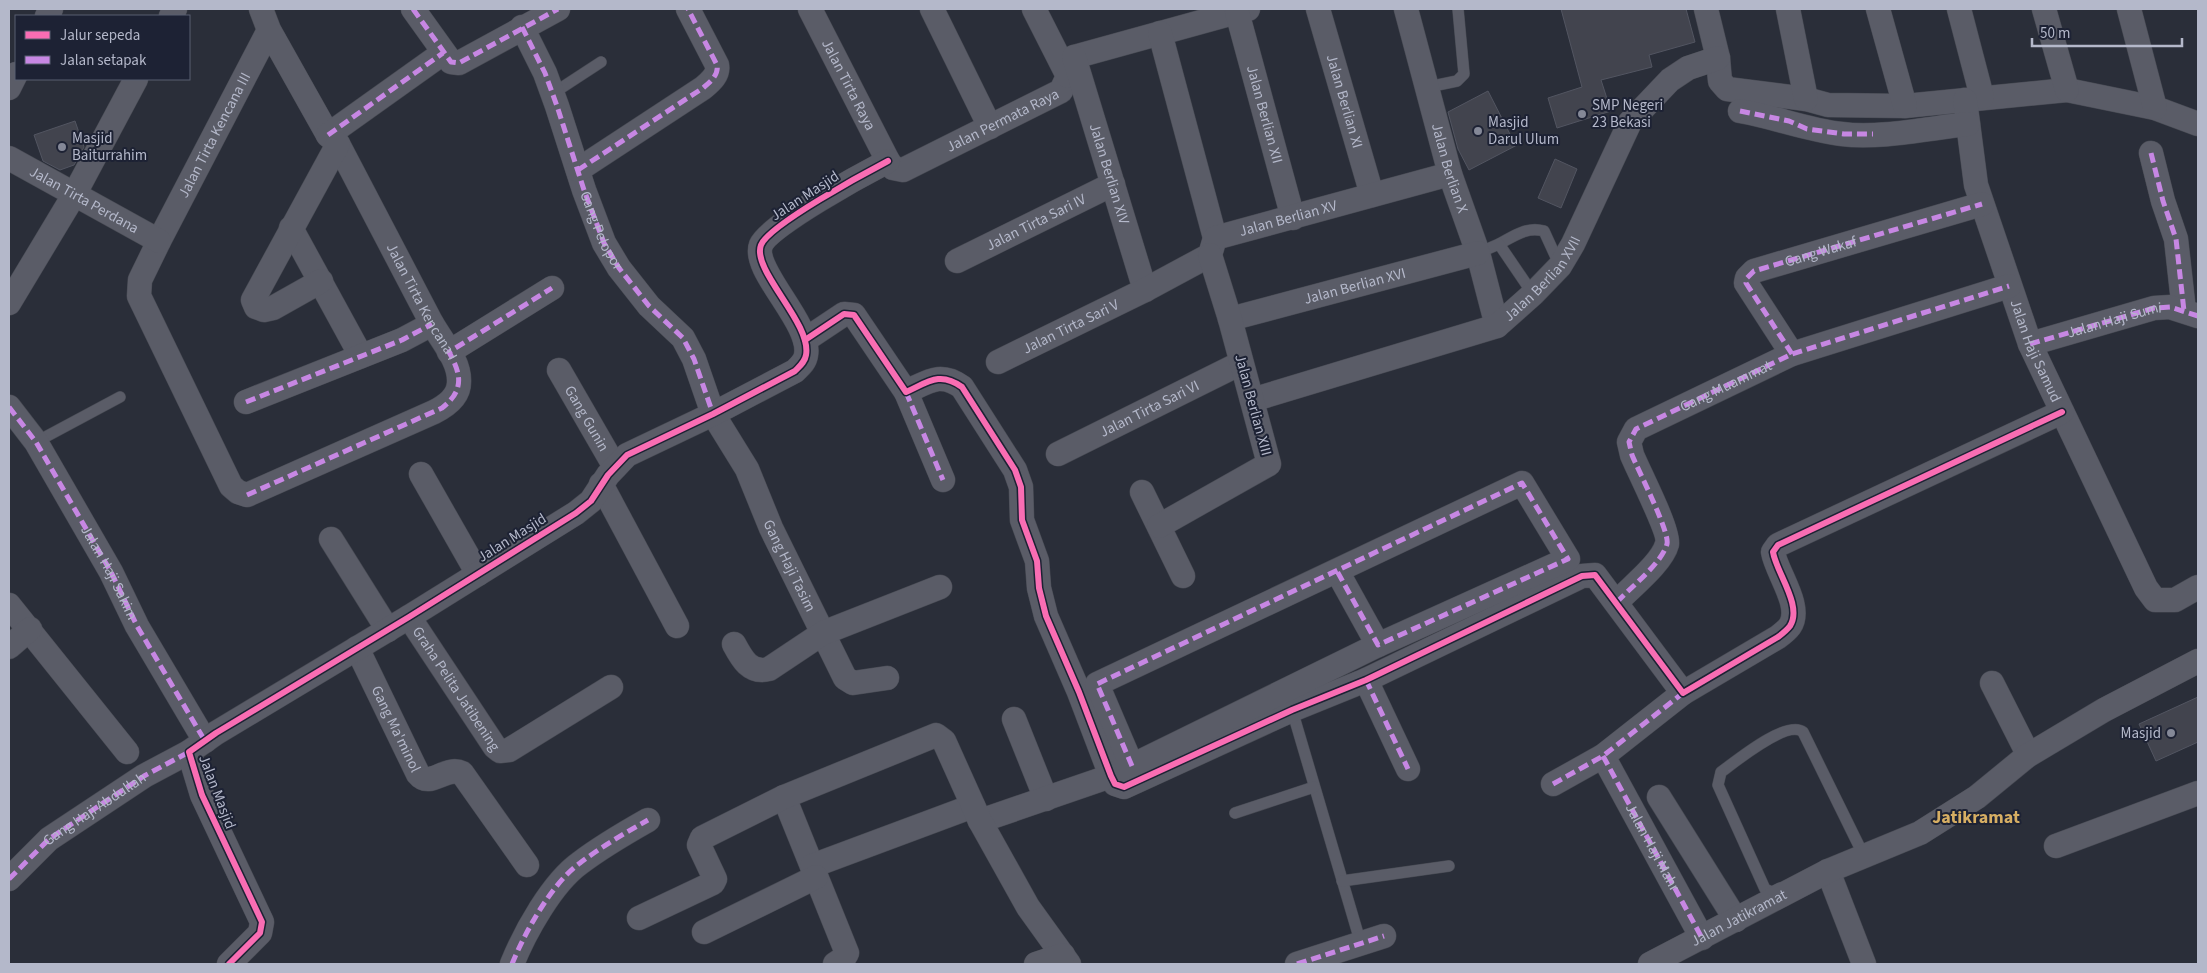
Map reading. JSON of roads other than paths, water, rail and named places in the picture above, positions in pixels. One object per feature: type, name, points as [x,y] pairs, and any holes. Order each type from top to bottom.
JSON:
[{"type":"street","points":[[412,9],[451,62],[459,63],[555,9]]},
{"type":"street","points":[[578,170],[703,88],[713,79],[718,69],[717,65],[688,9]]},
{"type":"street","name":"Jalan Tirta Raya","points":[[810,9],[888,161]]},
{"type":"street","points":[[932,9],[990,127]]},
{"type":"street","name":"Jalan Berlian XIV","points":[[1034,9],[1071,67],[1113,184],[1145,290]]},
{"type":"street","name":"Jalan Berlian XI","points":[[1318,9],[1372,195]]},
{"type":"street","name":"Jalan Berlian X","points":[[1406,9],[1450,174],[1488,248],[1497,326]]},
{"type":"street","points":[[1706,9],[1718,58],[1720,81],[1727,89],[1806,99],[1828,105],[1905,106],[2067,90],[2155,108],[2198,124]]},
{"type":"street","points":[[1788,9],[1806,99]]},
{"type":"street","points":[[1878,9],[1905,106]]},
{"type":"street","name":"Jalan Haji Samud","points":[[1959,9],[1974,98],[1968,124],[1976,185],[2030,344],[2146,588],[2155,600],[2175,600],[2198,587]]},
{"type":"street","points":[[2044,9],[2067,90]]},
{"type":"street","points":[[2129,9],[2155,108]]},
{"type":"street","points":[[1071,67],[1160,33],[1242,10]]},
{"type":"street","name":"Jalan Berlian XII","points":[[1242,10],[1293,218]]},
{"type":"street","name":"Jalan Tirta Kencana I","points":[[247,495],[442,408],[456,394],[459,383],[458,368],[265,19]]},
{"type":"street","name":"Jalan Tirta Kencana III","points":[[247,495],[238,492],[231,486],[139,296],[140,280],[265,19]]},
{"type":"street","name":"Gang Pelopor","points":[[522,27],[552,94],[604,243],[619,268],[648,306],[683,338],[694,359],[713,414]]},
{"type":"street","name":"Jalan Berlian XIII","points":[[1159,526],[1269,464],[1230,319],[1160,33]]},
{"type":"street","points":[[322,281],[273,308],[264,310],[256,308],[252,300],[292,228],[333,140],[444,53]]},
{"type":"street","name":"Jalan Berlian XVII","points":[[1252,400],[1497,326],[1533,294],[1560,266],[1574,244],[1630,122],[1670,80],[1688,68],[1718,58]]},
{"type":"street","name":"Jalan Permata Raya","points":[[888,161],[893,168],[904,170],[1061,91],[1071,67]]},
{"type":"street","points":[[9,88],[15,76]]},
{"type":"street","points":[[9,303],[74,195],[126,82]]},
{"type":"street","points":[[1828,105],[1828,116],[1873,134]]},
{"type":"street","points":[[1740,111],[1789,121],[1808,128],[1844,134],[1873,134],[1968,124]]},
{"type":"street","points":[[2151,153],[2163,201],[2176,239],[2191,313]]},
{"type":"street","name":"Jalan Tirta Perdana","points":[[9,158],[159,241]]},
{"type":"street","name":"Jalan Masjid","points":[[229,964],[260,934],[262,922],[202,795],[193,771],[197,746],[388,630],[584,507],[627,455],[713,414],[795,370],[803,363],[806,354],[805,340],[765,268],[760,255],[761,243],[774,230],[796,215],[852,180],[888,161]]},
{"type":"street","name":"Jalan Berlian XV","points":[[1145,290],[1212,246],[1293,218],[1450,174]]},
{"type":"street","name":"Jalan Tirta Sari IV","points":[[958,261],[1113,184]]},
{"type":"street","name":"Gang Wakaf","points":[[1792,354],[1746,283],[1754,271],[1982,204]]},
{"type":"street","points":[[292,228],[361,356]]},
{"type":"street","name":"Jalan Berlian XVI","points":[[1230,319],[1488,248]]},
{"type":"street","name":"Gang Muammat","points":[[1617,602],[1661,556],[1667,542],[1664,529],[1632,455],[1629,442],[1636,429],[1792,354],[2009,286]]},
{"type":"street","points":[[449,352],[552,288]]},
{"type":"street","name":"Jalan Tirta Sari V","points":[[998,362],[1145,290]]},
{"type":"street","name":"Jalan Haji Sumi","points":[[2030,344],[2154,308],[2170,308],[2191,313]]},
{"type":"street","points":[[805,340],[844,314],[854,315],[906,392],[943,480]]},
{"type":"street","points":[[246,402],[402,340],[432,324]]},
{"type":"street","name":"Jalan Tirta Sari VI","points":[[1058,454],[1242,364]]},
{"type":"street","name":"Gang Gunin","points":[[559,370],[677,626]]},
{"type":"street","points":[[906,392],[938,378],[950,379],[962,387],[1015,470],[1021,487],[1022,520],[1037,560],[1039,588],[1046,616],[1079,692],[1114,784],[1124,787],[1292,710],[1366,680],[1582,576],[1595,575],[1683,693]]},
{"type":"street","name":"Jalan Haji Sakim","points":[[9,407],[36,442],[111,572],[197,746]]},
{"type":"street","points":[[1553,784],[1603,756],[1683,693],[1778,637],[1791,625],[1794,610],[1786,583],[1773,552],[1778,544],[2062,412]]},
{"type":"street","name":"Gang Haji Tasim","points":[[713,414],[747,469],[771,528],[848,681],[853,683],[887,678]]},
{"type":"street","points":[[420,474],[478,574]]},
{"type":"street","points":[[704,932],[814,872],[976,813],[1046,799],[1111,776],[1132,766],[1378,645],[1568,559],[1522,483],[1098,684],[1132,766]]},
{"type":"street","points":[[1142,492],[1183,576]]},
{"type":"street","points":[[331,539],[388,630]]},
{"type":"street","points":[[1337,571],[1378,645]]},
{"type":"street","points":[[734,644],[747,665],[762,671],[769,669],[823,633],[940,587]]},
{"type":"street","points":[[9,605],[127,752]]},
{"type":"street","name":"Graha Pelita Jatibening","points":[[409,617],[495,747],[500,751],[509,750],[611,687]]},
{"type":"street","points":[[9,647],[30,629]]},
{"type":"street","name":"Gang Ma'minol","points":[[357,648],[418,774],[422,779],[427,780],[454,771],[462,773],[527,865]]},
{"type":"street","name":"Jalan Jatikramat","points":[[1650,964],[1828,871],[1862,850],[1920,833],[1977,797],[2027,756],[2104,710],[2198,661]]},
{"type":"street","points":[[1366,680],[1408,769]]},
{"type":"street","points":[[1992,683],[2026,750],[2027,756]]},
{"type":"street","points":[[1014,719],[1046,799]]},
{"type":"street","points":[[639,918],[713,883],[715,878],[699,845],[699,841],[784,796],[936,735],[944,741],[976,813],[1028,907],[1066,959],[1036,964]]},
{"type":"street","name":"Gang Haji Abdullah","points":[[9,879],[49,839],[144,776],[197,746]]},
{"type":"street","name":"Jalan Haji Mahr","points":[[1603,756],[1702,938]]},
{"type":"street","points":[[2056,846],[2198,793]]},
{"type":"street","points":[[784,796],[847,953],[844,958],[835,964]]},
{"type":"street","points":[[1659,796],[1736,920]]},
{"type":"street","points":[[512,964],[553,889],[578,864],[648,820]]},
{"type":"street","points":[[1828,871],[1864,964]]},
{"type":"street","points":[[1297,964],[1329,959],[1384,936]]},
{"type":"lane","points":[[1428,87],[1456,81],[1464,74],[1458,9]]},
{"type":"lane","points":[[552,94],[600,62]]},
{"type":"lane","points":[[1533,294],[1488,248],[1534,228],[1544,231],[1560,266]]},
{"type":"lane","points":[[36,442],[120,398]]},
{"type":"lane","points":[[1292,710],[1361,944]]},
{"type":"lane","points":[[1794,729],[1801,730],[1862,850],[1772,892],[1766,891],[1718,785],[1721,772],[1770,738],[1794,729]]},
{"type":"lane","points":[[1235,813],[1314,787]]},
{"type":"lane","points":[[1342,881],[1448,866]]},
{"type":"place","name":"SMP Negeri 23 Bekasi","points":[[1582,114]]},
{"type":"place","name":"Masjid Darul Ulum","points":[[1478,131]]},
{"type":"place","name":"Masjid Baiturrahim","points":[[62,147]]},
{"type":"place","name":"Masjid","points":[[2171,733]]},
{"type":"district","name":"Jatikramat","points":[[1976,817]]}]
